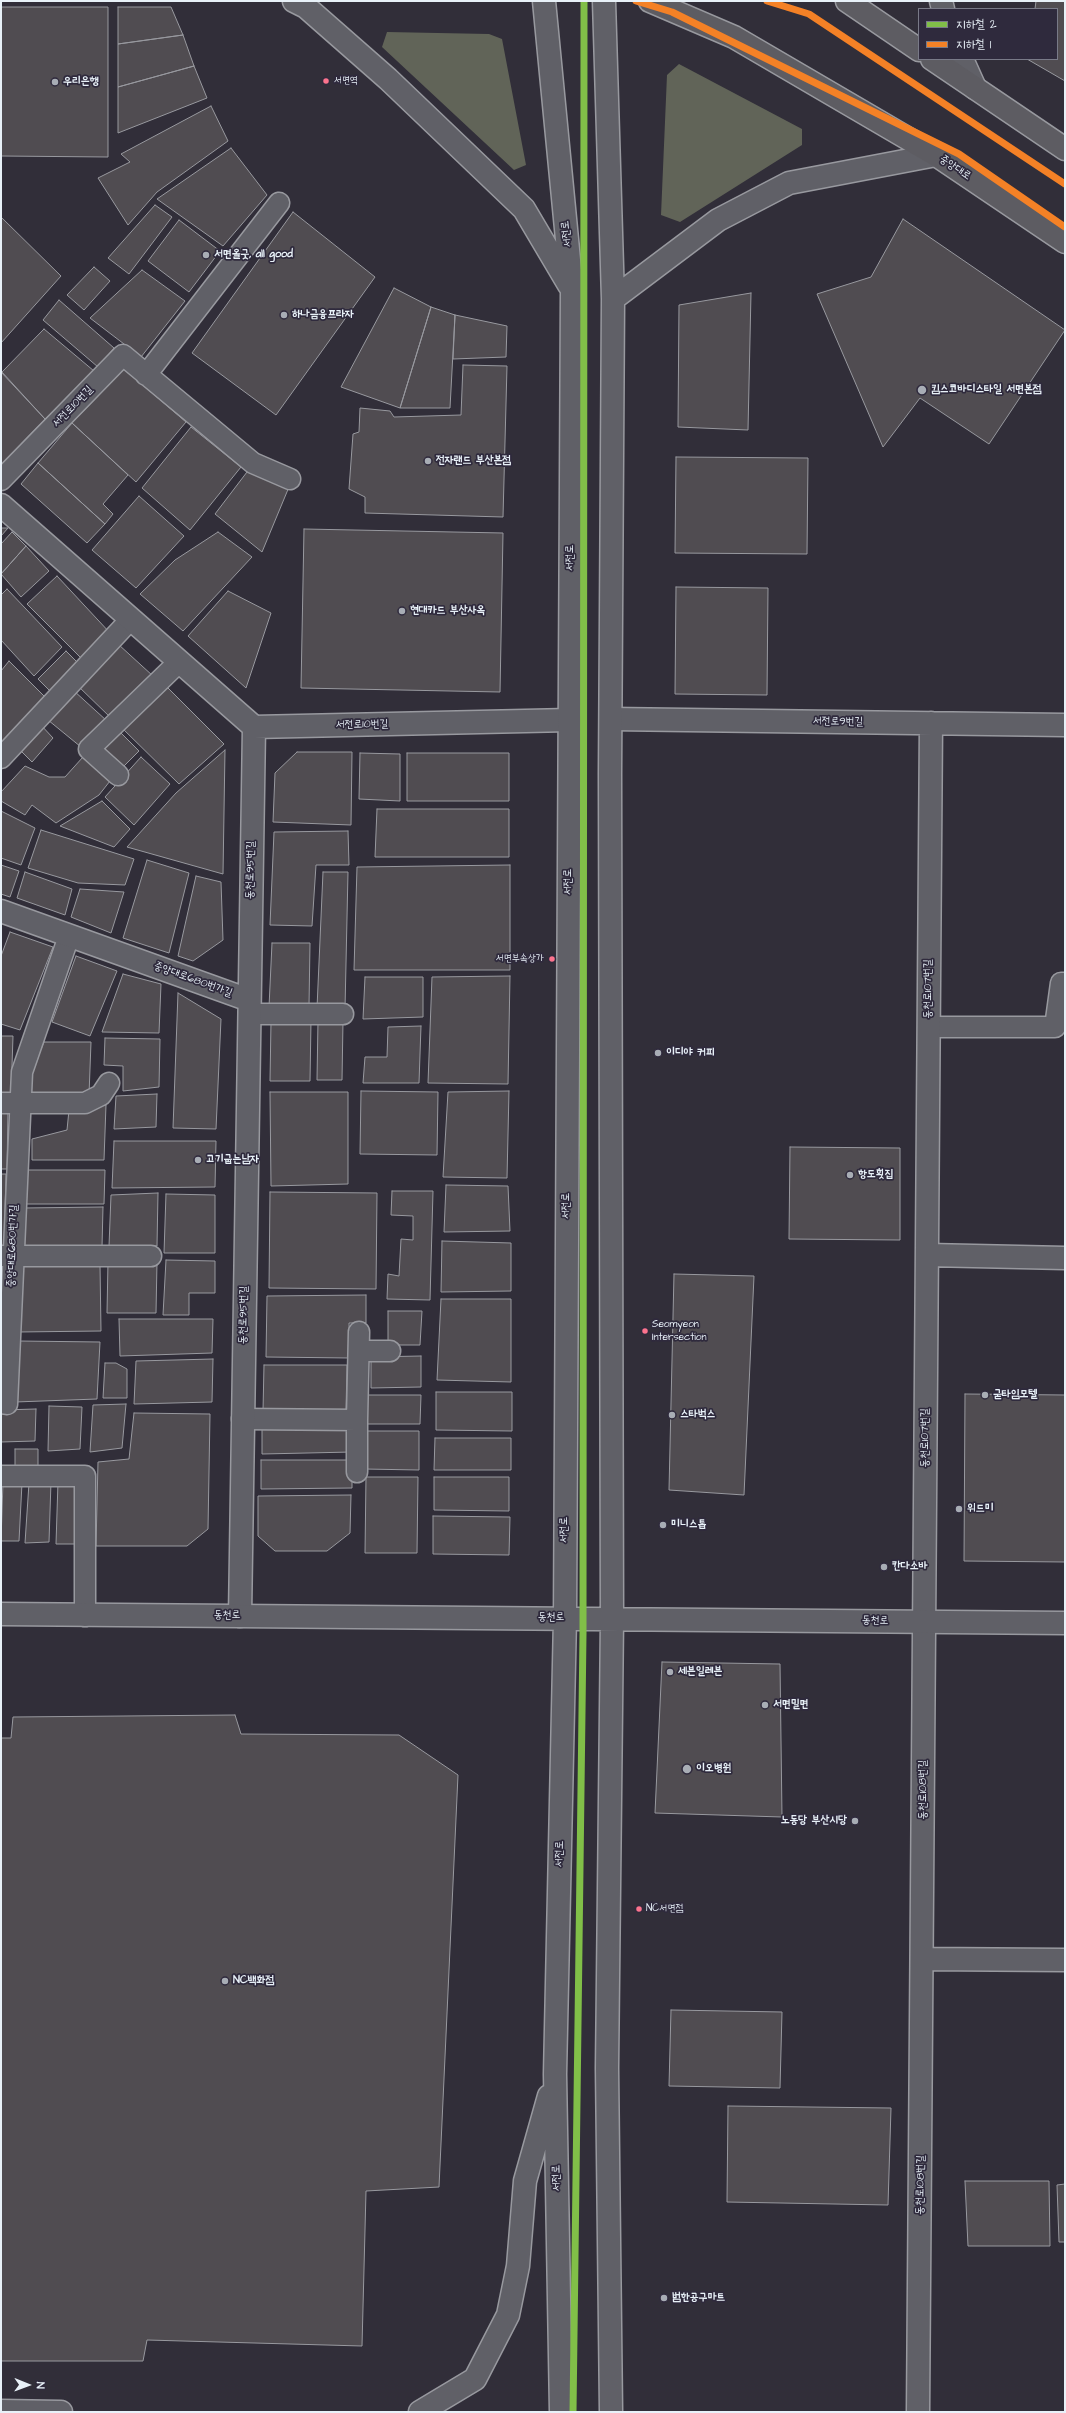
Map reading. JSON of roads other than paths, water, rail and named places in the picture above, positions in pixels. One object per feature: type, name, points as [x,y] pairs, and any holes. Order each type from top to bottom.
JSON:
[{"type":"main road","points":[[294,1],[306,7],[388,78],[524,209],[572,291]]},
{"type":"main road","name":"서전로","points":[[544,1],[572,291],[565,1618],[555,2074],[561,2412]]},
{"type":"main road","points":[[604,1],[613,299],[611,719],[612,1619],[607,2068],[611,2412]]},
{"type":"main road","name":"중앙대로","points":[[650,1],[734,38],[936,155],[1065,242]]},
{"type":"main road","points":[[847,1],[918,49]]},
{"type":"main road","points":[[933,60],[1065,149]]},
{"type":"main road","points":[[962,60],[975,88]]},
{"type":"main road","points":[[613,299],[718,220],[789,183],[936,155]]},
{"type":"main road","points":[[1,505],[254,727]]},
{"type":"main road","name":"서전로9번길","points":[[611,719],[1065,725]]},
{"type":"main road","name":"서전로10번길","points":[[254,727],[570,720]]},
{"type":"main road","name":"동천로107번길","points":[[925,1622],[931,723]]},
{"type":"main road","name":"동천로95번길","points":[[240,1616],[254,727]]},
{"type":"main road","name":"중앙대로680번가길","points":[[1,911],[69,936],[249,1007]]},
{"type":"main road","points":[[928,1255],[1065,1258]]},
{"type":"main road","name":"동천로","points":[[1,1614],[85,1616],[565,1618],[1065,1623]]},
{"type":"main road","name":"동천로108번길","points":[[918,2412],[925,1622]]},
{"type":"main road","points":[[922,1959],[1065,1960]]},
{"type":"main road","points":[[420,2412],[475,2380],[508,2315],[518,2266],[525,2181],[555,2074]]},
{"type":"main road","points":[[1,2411],[61,2412]]},
{"type":"lane","points":[[279,204],[146,375],[253,463],[290,479]]},
{"type":"lane","name":"서전로10번길","points":[[1,480],[124,355],[146,375]]},
{"type":"lane","points":[[1,758],[131,620]]},
{"type":"lane","points":[[118,775],[89,749],[179,662]]},
{"type":"lane","name":"중앙대로680번가길","points":[[4,1396],[10,1103],[69,936]]},
{"type":"lane","points":[[929,1027],[1056,1027],[1061,983],[1065,983]]},
{"type":"lane","points":[[249,1007],[343,1014]]},
{"type":"lane","points":[[10,1103],[85,1103],[101,1095],[109,1083]]},
{"type":"lane","points":[[7,1256],[151,1256]]},
{"type":"lane","points":[[357,1472],[359,1341],[390,1351]]},
{"type":"lane","points":[[242,1419],[357,1420]]},
{"type":"lane","points":[[1,1476],[85,1476],[85,1616]]},
{"type":"metro line","name":"2","points":[[573,2412],[583,1634],[584,1]]},
{"type":"metro line","name":"1","points":[[636,1],[672,12],[959,154],[1065,227]]},
{"type":"metro line","name":"1","points":[[767,1],[809,14],[1065,184]]},
{"type":"place","name":"서면역","points":[[326,81]]},
{"type":"place","name":"우리은행","points":[[55,82]]},
{"type":"place","name":"서면올굿, all good","points":[[206,255]]},
{"type":"place","name":"하나금융프라자","points":[[284,315]]},
{"type":"place","name":"킴스코바디스타일 서면본점","points":[[922,390]]},
{"type":"place","name":"전자랜드 부산본점","points":[[428,461]]},
{"type":"place","name":"현대카드 부산사옥","points":[[402,611]]},
{"type":"place","name":"서면부속상가","points":[[552,959]]},
{"type":"place","name":"이디야 커피","points":[[658,1053]]},
{"type":"place","name":"고기굽는남자","points":[[198,1160]]},
{"type":"place","name":"항도횟집","points":[[850,1175]]},
{"type":"place","name":"Seomyeon Intersection","points":[[645,1331]]},
{"type":"place","name":"굳타임모텔","points":[[985,1395]]},
{"type":"place","name":"스타벅스","points":[[672,1415]]},
{"type":"place","name":"위드미","points":[[959,1509]]},
{"type":"place","name":"미니스톱","points":[[663,1525]]},
{"type":"place","name":"칸다소바","points":[[884,1567]]},
{"type":"place","name":"세븐일레븐","points":[[670,1672]]},
{"type":"place","name":"서면밀면","points":[[765,1705]]},
{"type":"place","name":"이오병원","points":[[687,1769]]},
{"type":"place","name":"노동당 부산시당","points":[[855,1821]]},
{"type":"place","name":"NC서면점","points":[[639,1909]]},
{"type":"place","name":"NC백화점","points":[[225,1981]]},
{"type":"place","name":"범한공구마트","points":[[664,2298]]}]
